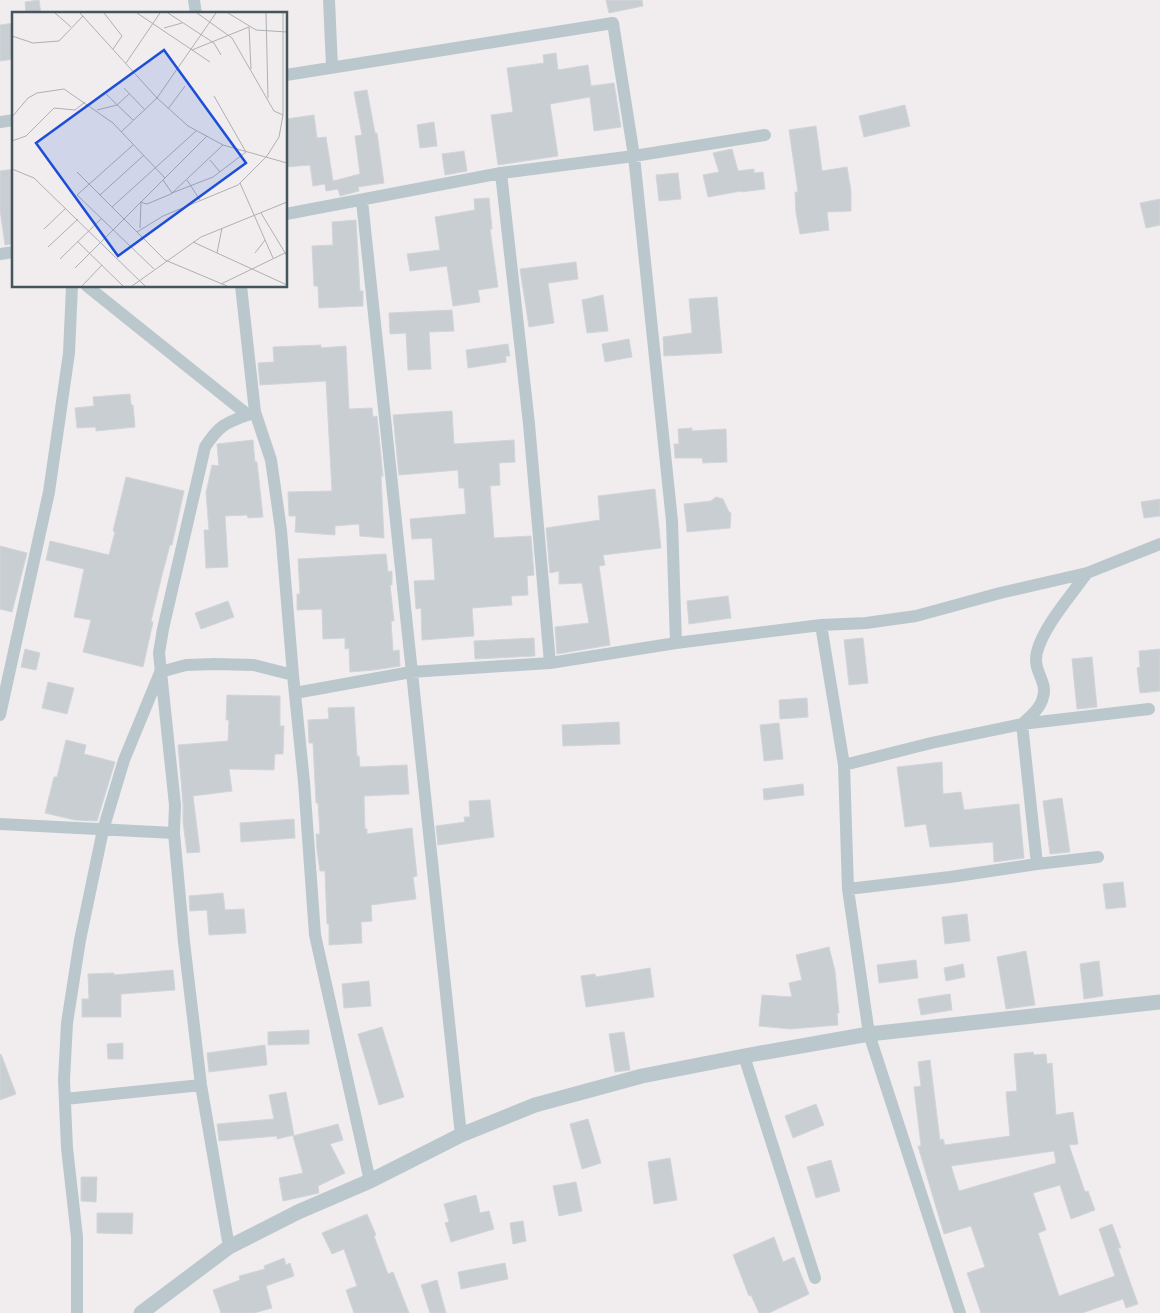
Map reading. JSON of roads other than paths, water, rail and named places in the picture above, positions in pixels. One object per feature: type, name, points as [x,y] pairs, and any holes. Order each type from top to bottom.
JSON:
[{"type":"street","points":[[329,0],[332,67]]},
{"type":"street","points":[[288,75],[613,23],[634,156],[672,521],[676,643]]},
{"type":"street","points":[[288,214],[501,173],[634,156],[765,135]]},
{"type":"street","points":[[501,173],[529,424],[550,663]]},
{"type":"street","points":[[362,201],[461,1135]]},
{"type":"street","points":[[0,715],[49,492],[69,353],[72,288]]},
{"type":"street","points":[[90,288],[252,414]]},
{"type":"street","points":[[241,288],[252,414],[271,460],[281,530],[292,675],[304,782],[315,935],[370,1181]]},
{"type":"street","points":[[230,1247],[200,1085],[184,942],[174,833],[175,805],[159,653],[205,447],[214,432],[226,422],[252,414]]},
{"type":"street","points":[[295,693],[411,672],[550,663],[676,643],[821,625],[866,623],[916,616],[1000,593],[1087,573],[1160,544]]},
{"type":"street","points":[[1022,724],[1036,710],[1043,698],[1044,689],[1036,667],[1037,650],[1054,619],[1087,573]]},
{"type":"street","points":[[821,625],[844,765],[848,889],[869,1034],[960,1313]]},
{"type":"street","points":[[160,672],[186,664],[215,664],[254,666],[292,675]]},
{"type":"street","points":[[77,1313],[77,1237],[67,1148],[65,1099],[67,1023],[80,940],[103,830],[124,760],[160,672]]},
{"type":"street","points":[[844,765],[931,743],[1022,724],[1149,708]]},
{"type":"street","points":[[1022,724],[1037,864]]},
{"type":"street","points":[[0,824],[174,833]]},
{"type":"street","points":[[848,889],[1098,857]]},
{"type":"street","points":[[141,1313],[230,1247],[298,1212],[370,1181],[461,1135],[544,1103],[642,1076],[869,1034],[1160,1002]]},
{"type":"street","points":[[744,1056],[815,1278]]},
{"type":"street","points":[[65,1099],[200,1085]]}]
